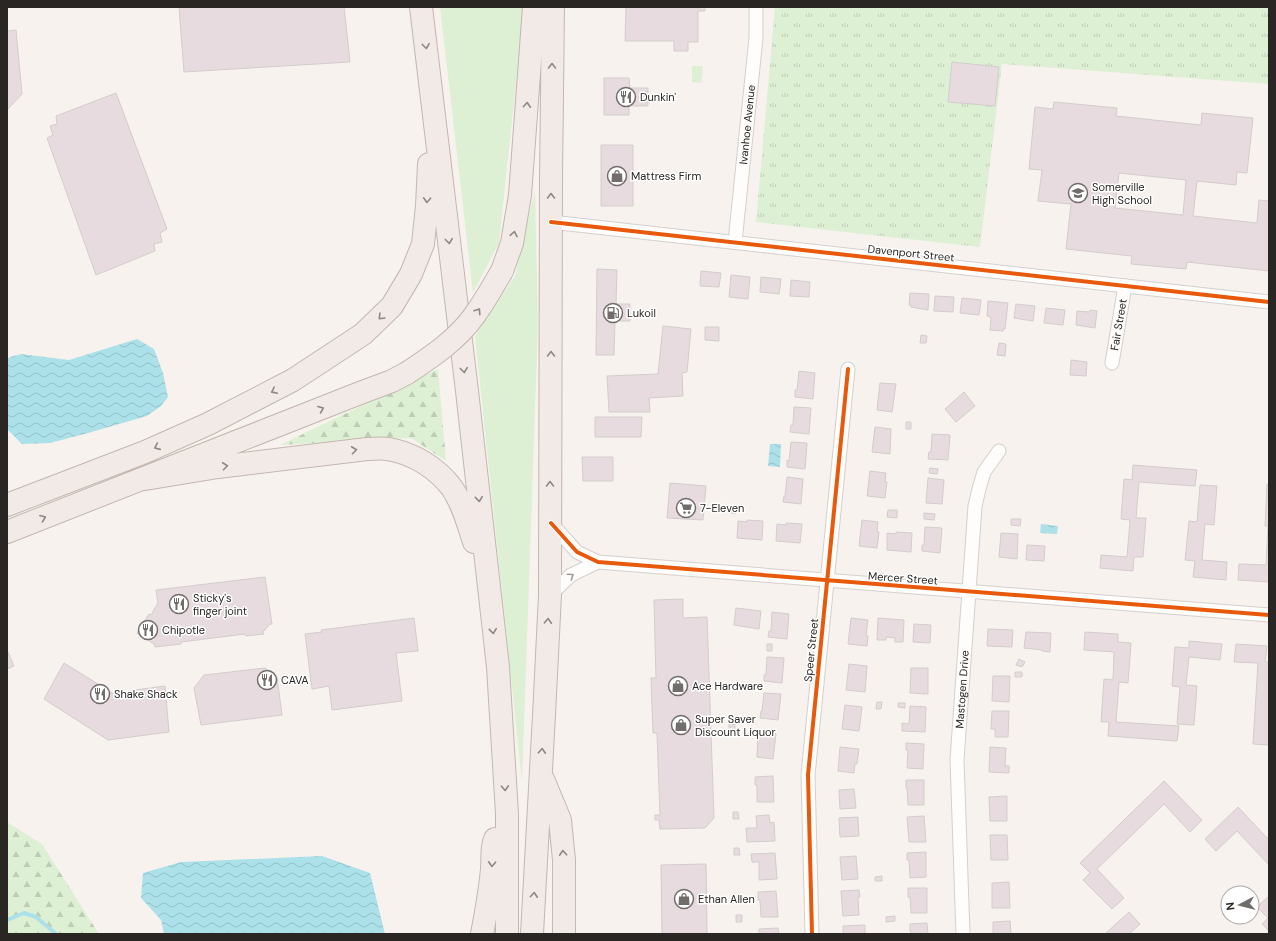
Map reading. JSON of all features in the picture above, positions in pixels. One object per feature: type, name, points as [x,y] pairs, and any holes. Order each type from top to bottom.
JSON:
[{"type":"highway","points":[[421,7],[498,667],[506,814],[507,934]]},
{"type":"highway","points":[[7,532],[379,386],[407,373],[433,356],[445,346],[474,317],[502,271],[512,243],[520,195],[534,7]]},
{"type":"highway","points":[[532,934],[550,596],[553,7]]},
{"type":"highway","points":[[7,505],[145,452],[208,424],[293,380],[363,334],[378,320],[392,306],[411,274],[423,244],[427,206],[432,105]]},
{"type":"highway","points":[[145,479],[218,467],[367,449],[387,449],[407,454],[425,463],[452,489],[465,514],[489,592]]},
{"type":"highway","points":[[541,775],[560,820],[564,860],[564,934]]},
{"type":"highway","points":[[482,934],[492,868],[492,845],[506,814]]},
{"type":"street","name":"Ivanhoe Avenue","points":[[735,242],[756,38],[756,7]]},
{"type":"street","name":"Davenport Street","points":[[551,222],[1269,302]]},
{"type":"street","name":"Fair Street","points":[[1112,363],[1125,286]]},
{"type":"street","name":"Speer Street","points":[[812,934],[808,775],[848,369]]},
{"type":"street","name":"Mastogen Drive","points":[[964,934],[958,760],[975,506],[984,472],[999,451]]},
{"type":"street","name":"Mercer Street","points":[[551,523],[577,552],[598,562],[1269,615]]},
{"type":"street","points":[[550,596],[571,575],[598,562]]},
{"type":"green space","points":[[440,7],[524,7],[499,243],[473,293]]},
{"type":"green space","points":[[775,7],[1269,7],[1269,84],[1002,64],[980,247],[756,222]]},
{"type":"green space","points":[[692,66],[703,67],[701,83],[692,82]]},
{"type":"green space","points":[[535,191],[538,324],[522,782],[475,336],[515,276]]},
{"type":"green space","points":[[438,369],[446,461],[411,438],[280,445]]},
{"type":"green space","points":[[7,822],[42,844],[99,934],[7,934]]},
{"type":"water","points":[[137,339],[154,349],[163,373],[168,397],[161,406],[147,416],[50,443],[22,444],[7,429],[7,359],[21,354],[69,360]]},
{"type":"water","points":[[770,444],[781,444],[780,467],[768,466]]},
{"type":"water","points":[[1041,524],[1058,526],[1057,534],[1040,533]]},
{"type":"water","points":[[322,856],[370,873],[385,934],[164,934],[161,920],[141,898],[143,873],[181,862]]},
{"type":"building","points":[[179,7],[344,7],[350,62],[184,72]]},
{"type":"building","points":[[626,7],[705,7],[705,11],[698,11],[698,42],[688,42],[688,51],[674,51],[674,41],[625,41]]},
{"type":"building","points":[[16,30],[22,94],[7,110],[7,31]]},
{"type":"building","points":[[952,62],[999,67],[995,106],[948,102]]},
{"type":"building","name":"Dunkin'","points":[[604,78],[629,78],[630,88],[648,88],[648,106],[629,106],[629,115],[604,115]]},
{"type":"building","points":[[116,93],[167,229],[160,233],[162,242],[154,244],[155,251],[96,275],[47,138],[53,135],[50,126],[57,124],[56,116]]},
{"type":"building","name":"Somerville High School","points":[[1054,102],[1117,108],[1116,116],[1201,125],[1202,113],[1253,118],[1247,173],[1237,172],[1236,185],[1197,181],[1193,216],[1257,223],[1259,200],[1269,201],[1269,271],[1187,262],[1186,269],[1131,264],[1132,256],[1066,249],[1071,204],[1038,201],[1042,170],[1029,169],[1035,107],[1053,109]],"holes":[[[1119,173],[1186,180],[1183,215],[1115,208]]]},
{"type":"building","name":"Mattress Firm","points":[[601,145],[633,145],[633,206],[601,206]]},
{"type":"building","name":"Lukoil","points":[[597,269],[617,270],[616,304],[630,304],[630,321],[615,321],[614,355],[596,355]]},
{"type":"building","points":[[701,271],[721,273],[719,287],[700,286]]},
{"type":"building","points":[[731,275],[750,277],[748,299],[729,297]]},
{"type":"building","points":[[761,277],[781,279],[779,294],[760,292]]},
{"type":"building","points":[[791,280],[810,282],[809,297],[790,296]]},
{"type":"building","points":[[910,293],[929,294],[928,310],[911,307],[911,305],[909,305]]},
{"type":"building","points":[[935,296],[954,297],[953,312],[934,311]]},
{"type":"building","points":[[962,298],[981,300],[979,315],[960,313]]},
{"type":"building","points":[[988,301],[1008,303],[1005,329],[1004,328],[1003,331],[990,330],[991,317],[987,316]]},
{"type":"building","points":[[1016,304],[1035,306],[1033,321],[1014,318]]},
{"type":"building","points":[[1046,308],[1065,310],[1063,325],[1044,323]]},
{"type":"building","points":[[1090,310],[1097,311],[1095,328],[1076,325],[1077,311],[1089,312]]},
{"type":"building","points":[[663,326],[691,329],[687,372],[682,373],[683,396],[649,398],[650,412],[609,412],[607,376],[658,374]]},
{"type":"building","points":[[705,327],[719,327],[719,341],[705,340]]},
{"type":"building","points":[[921,335],[927,336],[926,343],[920,343]]},
{"type":"building","points":[[999,343],[1006,344],[1005,356],[997,355]]},
{"type":"building","points":[[1071,360],[1087,362],[1086,376],[1070,375]]},
{"type":"building","points":[[799,371],[815,373],[813,399],[795,397]]},
{"type":"building","points":[[880,383],[896,384],[892,412],[877,410]]},
{"type":"building","points":[[964,392],[975,406],[956,422],[945,409]]},
{"type":"building","points":[[794,407],[811,408],[809,434],[790,432],[791,425],[793,425]]},
{"type":"building","points":[[595,417],[642,417],[641,437],[595,437]]},
{"type":"building","points":[[906,422],[911,422],[911,429],[906,429]]},
{"type":"building","points":[[875,427],[891,429],[890,454],[872,452]]},
{"type":"building","points":[[932,434],[950,435],[948,460],[928,459],[929,452],[931,452]]},
{"type":"building","points":[[791,442],[807,443],[805,469],[787,467]]},
{"type":"building","points":[[582,457],[613,457],[613,481],[583,481]]},
{"type":"building","points":[[1133,465],[1197,470],[1195,486],[1139,482],[1136,518],[1146,518],[1143,557],[1134,557],[1133,571],[1100,568],[1101,555],[1127,557],[1130,520],[1121,519],[1124,479],[1132,480]]},
{"type":"building","points":[[930,468],[938,469],[937,474],[929,473]]},
{"type":"building","points":[[870,471],[886,473],[885,482],[887,482],[885,498],[867,496]]},
{"type":"building","points":[[787,477],[803,479],[801,504],[783,502]]},
{"type":"building","points":[[928,478],[944,480],[942,504],[926,503]]},
{"type":"building","name":"7-Eleven","points":[[670,483],[706,486],[703,520],[667,518]]},
{"type":"building","points":[[1267,484],[1269,484],[1269,582],[1238,580],[1239,564],[1266,565],[1268,526],[1265,526]]},
{"type":"building","points":[[1200,485],[1217,486],[1214,525],[1205,524],[1202,560],[1227,562],[1226,580],[1193,577],[1195,561],[1185,560],[1189,521],[1197,522]]},
{"type":"building","points":[[731,507],[735,507],[735,514],[731,513]]},
{"type":"building","points":[[888,510],[897,510],[897,518],[887,517]]},
{"type":"building","points":[[924,513],[935,514],[934,520],[924,519]]},
{"type":"building","points":[[1011,519],[1021,519],[1020,526],[1011,525]]},
{"type":"building","points":[[747,520],[763,521],[762,540],[737,538],[738,521],[747,522]]},
{"type":"building","points":[[862,520],[878,522],[877,531],[879,532],[877,548],[859,546]]},
{"type":"building","points":[[786,523],[802,524],[800,543],[776,541],[777,524],[786,525]]},
{"type":"building","points":[[925,527],[942,528],[940,553],[922,551],[922,545],[924,545]]},
{"type":"building","points":[[896,532],[912,533],[911,552],[887,550],[887,533],[896,534]]},
{"type":"building","points":[[1001,533],[1018,534],[1017,559],[999,557]]},
{"type":"building","points":[[1027,545],[1045,546],[1044,561],[1026,560]]},
{"type":"building","points":[[265,577],[272,624],[270,624],[263,632],[264,634],[246,636],[245,634],[181,642],[181,644],[155,647],[154,644],[137,633],[158,603],[156,590]]},
{"type":"building","points":[[683,599],[683,618],[707,617],[714,818],[705,828],[660,829],[659,820],[655,820],[655,815],[660,815],[657,733],[653,733],[651,678],[656,678],[654,600]]},
{"type":"building","points":[[736,608],[761,611],[759,629],[734,625]]},
{"type":"building","points":[[772,612],[789,614],[787,639],[768,637],[769,631],[771,631]]},
{"type":"building","points":[[414,618],[418,651],[396,653],[402,701],[332,710],[329,686],[312,689],[305,634],[322,632],[321,630]]},
{"type":"building","points":[[851,618],[868,620],[866,635],[868,636],[867,646],[848,644]]},
{"type":"building","points":[[878,618],[904,620],[903,642],[895,642],[895,638],[886,637],[886,640],[877,640]]},
{"type":"building","points":[[914,624],[931,625],[930,643],[913,642]]},
{"type":"building","points":[[988,629],[1013,630],[1012,647],[987,646]]},
{"type":"building","points":[[1026,632],[1051,633],[1050,652],[1024,648]]},
{"type":"building","points":[[1085,632],[1118,634],[1118,642],[1131,643],[1128,683],[1119,682],[1116,722],[1179,726],[1177,741],[1108,736],[1109,722],[1101,722],[1104,679],[1113,680],[1114,652],[1084,650]]},
{"type":"building","points":[[1189,641],[1222,644],[1220,660],[1189,657],[1186,685],[1197,686],[1194,725],[1177,724],[1180,687],[1172,686],[1175,647],[1189,648]]},
{"type":"building","points":[[767,644],[772,644],[772,651],[767,651]]},
{"type":"building","points":[[1236,644],[1267,646],[1265,662],[1269,662],[1269,745],[1253,744],[1258,663],[1234,662]]},
{"type":"building","points":[[7,650],[14,666],[7,669]]},
{"type":"building","points":[[767,657],[784,658],[782,683],[764,681],[764,675],[766,675]]},
{"type":"building","points":[[1019,659],[1025,662],[1022,667],[1016,665]]},
{"type":"building","points":[[64,663],[114,694],[165,686],[169,732],[108,740],[44,699]]},
{"type":"building","points":[[849,664],[867,666],[865,692],[846,690]]},
{"type":"building","points":[[265,668],[277,677],[282,715],[201,725],[194,688],[204,675]]},
{"type":"building","points":[[911,668],[928,668],[928,694],[910,693]]},
{"type":"building","points":[[1015,672],[1022,672],[1022,677],[1015,677]]},
{"type":"building","points":[[993,676],[1010,676],[1009,702],[992,701]]},
{"type":"building","points":[[764,693],[781,694],[778,720],[760,718]]},
{"type":"building","points":[[877,702],[882,702],[881,709],[876,709]]},
{"type":"building","points":[[898,703],[905,703],[905,708],[898,707]]},
{"type":"building","points":[[845,705],[862,707],[859,731],[842,729]]},
{"type":"building","points":[[910,706],[926,707],[925,732],[902,731],[902,723],[909,724]]},
{"type":"building","points":[[992,711],[1009,711],[1008,737],[995,737],[995,729],[991,729]]},
{"type":"building","points":[[729,724],[735,724],[735,731],[729,731]]},
{"type":"building","points":[[758,732],[776,734],[773,759],[757,757]]},
{"type":"building","points":[[906,743],[924,744],[923,769],[907,768],[908,750],[906,750]]},
{"type":"building","points":[[840,747],[859,749],[854,773],[838,771]]},
{"type":"building","points":[[990,747],[1006,748],[1005,766],[1009,766],[1009,773],[989,772]]},
{"type":"building","points":[[773,776],[774,802],[757,802],[757,785],[755,785],[755,777]]},
{"type":"building","points":[[906,780],[924,780],[924,805],[908,805]]},
{"type":"building","points":[[1164,781],[1202,820],[1190,832],[1164,804],[1097,869],[1124,898],[1112,909],[1083,880],[1090,873],[1080,863]]},
{"type":"building","points":[[854,789],[856,808],[840,809],[839,790]]},
{"type":"building","points":[[1007,796],[1007,821],[990,821],[989,797]]},
{"type":"building","points":[[1238,807],[1269,840],[1269,865],[1237,831],[1216,851],[1205,839]]},
{"type":"building","points":[[733,812],[738,812],[739,819],[733,819]]},
{"type":"building","points":[[769,815],[770,823],[774,822],[775,841],[747,842],[746,828],[757,828],[756,816]]},
{"type":"building","points":[[924,816],[926,842],[909,842],[907,817]]},
{"type":"building","points":[[858,817],[859,836],[840,837],[839,818]]},
{"type":"building","points":[[990,835],[1007,835],[1008,860],[991,860]]},
{"type":"building","points":[[734,848],[739,848],[740,855],[734,855]]},
{"type":"building","points":[[926,852],[926,877],[910,878],[907,853]]},
{"type":"building","points":[[775,853],[777,879],[759,880],[759,862],[752,862],[751,854]]},
{"type":"building","points":[[856,856],[858,879],[842,880],[840,857]]},
{"type":"building","name":"Ethan Allen","points":[[706,864],[707,934],[662,934],[661,865]]},
{"type":"building","points":[[882,876],[882,881],[875,881],[875,877]]},
{"type":"building","points":[[1009,882],[1010,908],[992,908],[992,883]]},
{"type":"building","points":[[908,888],[927,888],[927,913],[911,913]]},
{"type":"building","points":[[859,890],[859,915],[843,916],[841,891]]},
{"type":"building","points":[[776,891],[778,917],[761,917],[758,892]]},
{"type":"building","points":[[1269,896],[1269,931],[1262,924],[1268,918],[1260,910],[1260,904]]},
{"type":"building","points":[[1129,912],[1140,924],[1129,934],[1105,934]]},
{"type":"building","points":[[736,915],[742,915],[742,922],[736,922]]},
{"type":"building","points":[[895,916],[895,921],[886,922],[886,917]]},
{"type":"building","points":[[1010,921],[1011,934],[993,934],[993,922]]},
{"type":"building","points":[[927,923],[928,934],[912,934],[912,932],[910,932],[910,924]]},
{"type":"building","points":[[865,925],[865,934],[843,934],[843,926]]},
{"type":"building","points":[[778,928],[779,934],[759,934],[759,929]]},
{"type":"waterway","points":[[7,920],[24,913],[36,917],[56,934]]},
{"type":"cycle path","points":[[551,222],[1269,302]]},
{"type":"cycle path","points":[[812,934],[808,775],[848,369]]},
{"type":"cycle path","points":[[551,523],[577,552],[598,562],[1269,615]]},
{"type":"place","name":"Dunkin'","points":[[626,97]]},
{"type":"place","name":"Mattress Firm","points":[[617,176]]},
{"type":"place","name":"Somerville High School","points":[[1078,193]]},
{"type":"place","name":"Lukoil","points":[[613,313]]},
{"type":"place","name":"7-Eleven","points":[[686,508]]},
{"type":"place","name":"Sticky's finger joint","points":[[179,604]]},
{"type":"place","name":"Chipotle","points":[[148,630]]},
{"type":"place","name":"CAVA","points":[[267,680]]},
{"type":"place","name":"Ace Hardware","points":[[678,686]]},
{"type":"place","name":"Shake Shack","points":[[100,694]]},
{"type":"place","name":"Super Saver Discount Liquor","points":[[681,725]]},
{"type":"place","name":"Ethan Allen","points":[[684,899]]}]
